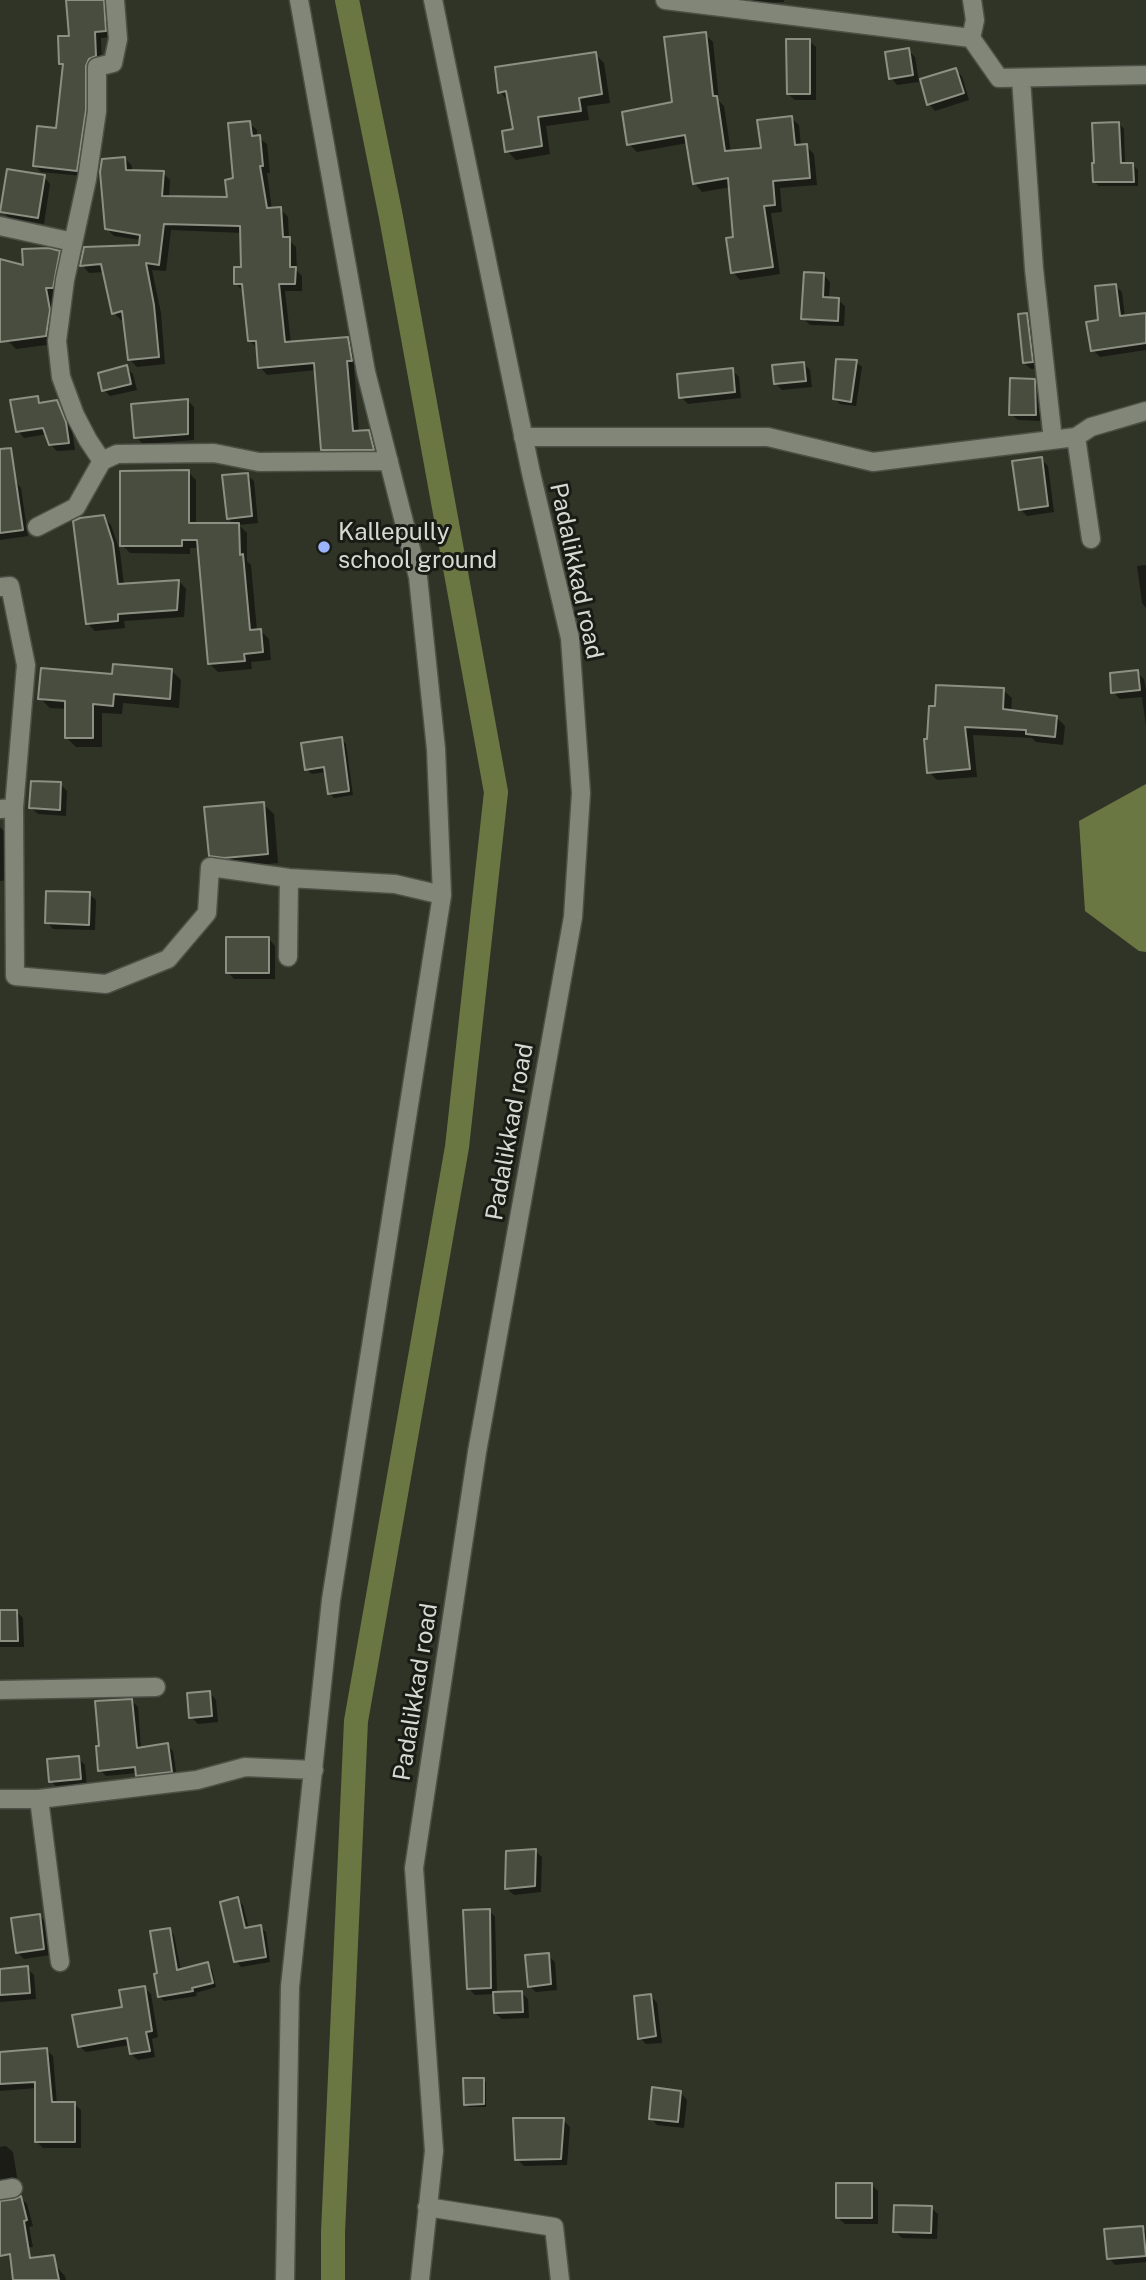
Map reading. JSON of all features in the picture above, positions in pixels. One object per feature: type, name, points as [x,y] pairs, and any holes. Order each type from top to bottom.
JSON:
[{"type":"street","points":[[102,461],[75,415],[61,377],[57,341],[65,280],[87,179],[97,111],[97,67],[113,63],[118,39],[115,0]]},
{"type":"street","points":[[285,2280],[290,1987],[331,1600],[442,895],[436,749],[418,577],[366,372],[299,0]]},
{"type":"street","name":"Padalikkad road","points":[[420,2280],[434,2151],[414,1868],[477,1452],[573,917],[581,793],[570,638],[523,437],[433,0]]},
{"type":"street","points":[[665,0],[971,38]]},
{"type":"street","points":[[972,0],[975,19],[971,38],[999,78],[1146,75]]},
{"type":"street","points":[[1021,78],[1034,269],[1053,440]]},
{"type":"street","points":[[0,226],[73,242]]},
{"type":"street","points":[[523,437],[768,437],[873,462],[1076,437],[1091,427],[1146,411]]},
{"type":"street","points":[[1076,437],[1091,539]]},
{"type":"street","points":[[37,527],[76,507],[102,461],[117,454],[214,453],[259,462],[389,461]]},
{"type":"street","points":[[0,587],[10,586],[26,665],[7,808],[15,976],[106,984],[168,959],[207,913],[210,867],[289,878],[395,884],[442,895]]},
{"type":"street","points":[[288,957],[289,878]]},
{"type":"street","points":[[0,1690],[156,1687]]},
{"type":"street","points":[[0,1799],[39,1799],[197,1780],[245,1767],[314,1770]]},
{"type":"street","points":[[39,1799],[60,1962]]},
{"type":"street","points":[[428,2207],[554,2227],[560,2280]]},
{"type":"shaded area","points":[[1146,784],[1146,952],[1139,951],[1085,911],[1079,821]]},
{"type":"building","points":[[66,0],[104,0],[106,31],[95,32],[96,56],[89,59],[86,66],[86,110],[77,171],[33,166],[37,126],[56,128],[63,64],[59,64],[58,36],[69,36]]},
{"type":"building","points":[[706,32],[713,96],[717,96],[725,151],[761,148],[757,120],[792,116],[795,145],[807,144],[810,178],[773,181],[775,205],[764,206],[773,267],[731,273],[726,238],[733,237],[728,178],[693,184],[685,135],[627,145],[622,112],[672,102],[664,37]]},
{"type":"building","points":[[786,39],[810,39],[810,94],[787,94]]},
{"type":"building","points":[[909,48],[913,75],[889,79],[885,52]]},
{"type":"building","points":[[596,52],[602,94],[579,98],[581,111],[538,117],[542,146],[505,152],[502,131],[513,129],[506,91],[498,93],[495,67]]},
{"type":"building","points":[[956,68],[964,93],[927,105],[920,79]]},
{"type":"building","points":[[250,121],[252,136],[260,135],[263,166],[260,166],[267,208],[281,207],[283,237],[290,237],[290,267],[296,267],[295,284],[279,284],[285,342],[348,337],[352,361],[347,361],[353,431],[369,430],[374,450],[321,450],[314,363],[258,368],[256,341],[248,341],[242,284],[234,284],[234,267],[241,267],[240,226],[164,224],[159,265],[146,263],[154,305],[159,357],[128,360],[122,311],[112,314],[101,264],[80,266],[84,247],[139,245],[140,235],[105,229],[100,172],[102,159],[125,157],[126,170],[164,171],[162,196],[227,197],[225,180],[233,178],[228,123]]},
{"type":"building","points":[[1119,122],[1121,163],[1133,163],[1134,182],[1093,182],[1092,123]]},
{"type":"building","points":[[7,169],[45,175],[38,218],[0,212]]},
{"type":"building","points":[[49,248],[60,251],[53,288],[46,288],[50,310],[46,336],[0,342],[0,259],[23,265],[22,249]]},
{"type":"building","points":[[804,272],[824,273],[823,297],[839,298],[838,321],[801,319]]},
{"type":"building","points":[[1116,284],[1120,316],[1146,313],[1146,343],[1091,351],[1086,322],[1098,320],[1095,286]]},
{"type":"building","points":[[1027,313],[1033,362],[1023,363],[1018,314]]},
{"type":"building","points":[[836,359],[857,360],[851,402],[833,399]]},
{"type":"building","points":[[804,362],[806,381],[774,384],[772,365]]},
{"type":"building","points":[[127,365],[131,384],[102,391],[98,373]]},
{"type":"building","points":[[733,368],[735,392],[679,398],[677,374]]},
{"type":"building","points":[[1010,378],[1035,379],[1036,415],[1009,415]]},
{"type":"building","points":[[38,396],[39,403],[57,400],[66,422],[69,443],[49,445],[43,428],[16,432],[10,400]]},
{"type":"building","points":[[188,399],[188,434],[134,438],[131,404]]},
{"type":"building","points":[[11,448],[23,530],[0,533],[0,449]]},
{"type":"building","points":[[1042,457],[1048,506],[1019,510],[1012,461]]},
{"type":"building","points":[[189,470],[189,523],[239,523],[240,555],[243,554],[250,630],[261,629],[263,652],[244,654],[245,661],[208,664],[197,540],[182,540],[182,546],[120,546],[120,471]]},
{"type":"building","points":[[248,473],[252,516],[227,519],[222,475]]},
{"type":"building","points":[[104,515],[113,543],[118,584],[179,580],[177,610],[118,614],[118,621],[86,624],[73,521]]},
{"type":"building","points":[[113,664],[172,669],[170,699],[114,694],[113,706],[93,704],[93,738],[65,738],[65,701],[38,699],[41,668],[112,674]]},
{"type":"building","points":[[1138,670],[1140,690],[1111,693],[1110,673]]},
{"type":"building","points":[[936,685],[1004,688],[1003,709],[1057,716],[1055,737],[1026,734],[1026,730],[965,727],[970,769],[927,773],[924,739],[927,739],[929,706],[935,706]]},
{"type":"building","points":[[342,737],[349,791],[328,794],[324,767],[305,770],[301,743]]},
{"type":"building","points":[[31,781],[61,782],[60,810],[29,808]]},
{"type":"building","points":[[264,802],[268,854],[224,858],[209,856],[204,807]]},
{"type":"building","points":[[46,891],[90,892],[89,925],[45,923]]},
{"type":"building","points":[[226,937],[269,937],[269,973],[226,973]]},
{"type":"building","points":[[0,1610],[17,1610],[18,1641],[0,1641]]},
{"type":"building","points":[[210,1691],[212,1716],[189,1718],[187,1693]]},
{"type":"building","points":[[132,1699],[137,1748],[168,1743],[172,1772],[136,1776],[135,1767],[98,1771],[95,1701]]},
{"type":"building","points":[[79,1756],[81,1779],[49,1782],[47,1759]]},
{"type":"building","points":[[536,1849],[535,1886],[505,1889],[506,1851]]},
{"type":"building","points":[[238,1897],[245,1928],[261,1925],[266,1957],[234,1962],[220,1902]]},
{"type":"building","points":[[490,1909],[491,1988],[467,1989],[463,1910]]},
{"type":"building","points":[[40,1914],[44,1949],[16,1953],[11,1918]]},
{"type":"building","points":[[170,1928],[177,1970],[208,1962],[213,1983],[192,1988],[193,1991],[158,1997],[150,1931]]},
{"type":"building","points":[[549,1953],[551,1984],[528,1987],[525,1955]]},
{"type":"building","points":[[28,1966],[30,1993],[0,1995],[0,1969]]},
{"type":"building","points":[[145,1986],[152,2031],[146,2032],[150,2051],[130,2054],[127,2038],[78,2047],[72,2015],[122,2007],[119,1990]]},
{"type":"building","points":[[522,1991],[523,2012],[494,2013],[493,1992]]},
{"type":"building","points":[[651,1994],[656,2036],[638,2039],[634,1996]]},
{"type":"building","points":[[47,2048],[52,2102],[75,2102],[75,2142],[35,2142],[35,2082],[0,2084],[0,2052]]},
{"type":"building","points":[[463,2078],[484,2078],[484,2104],[464,2105]]},
{"type":"building","points":[[652,2087],[681,2091],[678,2122],[649,2119]]},
{"type":"building","points":[[513,2118],[564,2118],[561,2159],[515,2160]]},
{"type":"building","points":[[836,2183],[872,2183],[872,2218],[836,2218]]},
{"type":"building","points":[[21,2196],[27,2220],[24,2221],[30,2258],[54,2255],[59,2280],[13,2280],[10,2254],[0,2256],[0,2201]]},
{"type":"building","points":[[894,2205],[932,2206],[931,2233],[893,2232]]},
{"type":"building","points":[[1143,2226],[1146,2256],[1107,2259],[1104,2229]]},
{"type":"waterway","points":[[333,2280],[356,1721],[457,1147],[496,792],[391,217],[347,0]]},
{"type":"place","name":"Kallepully school ground","points":[[324,547]]}]
